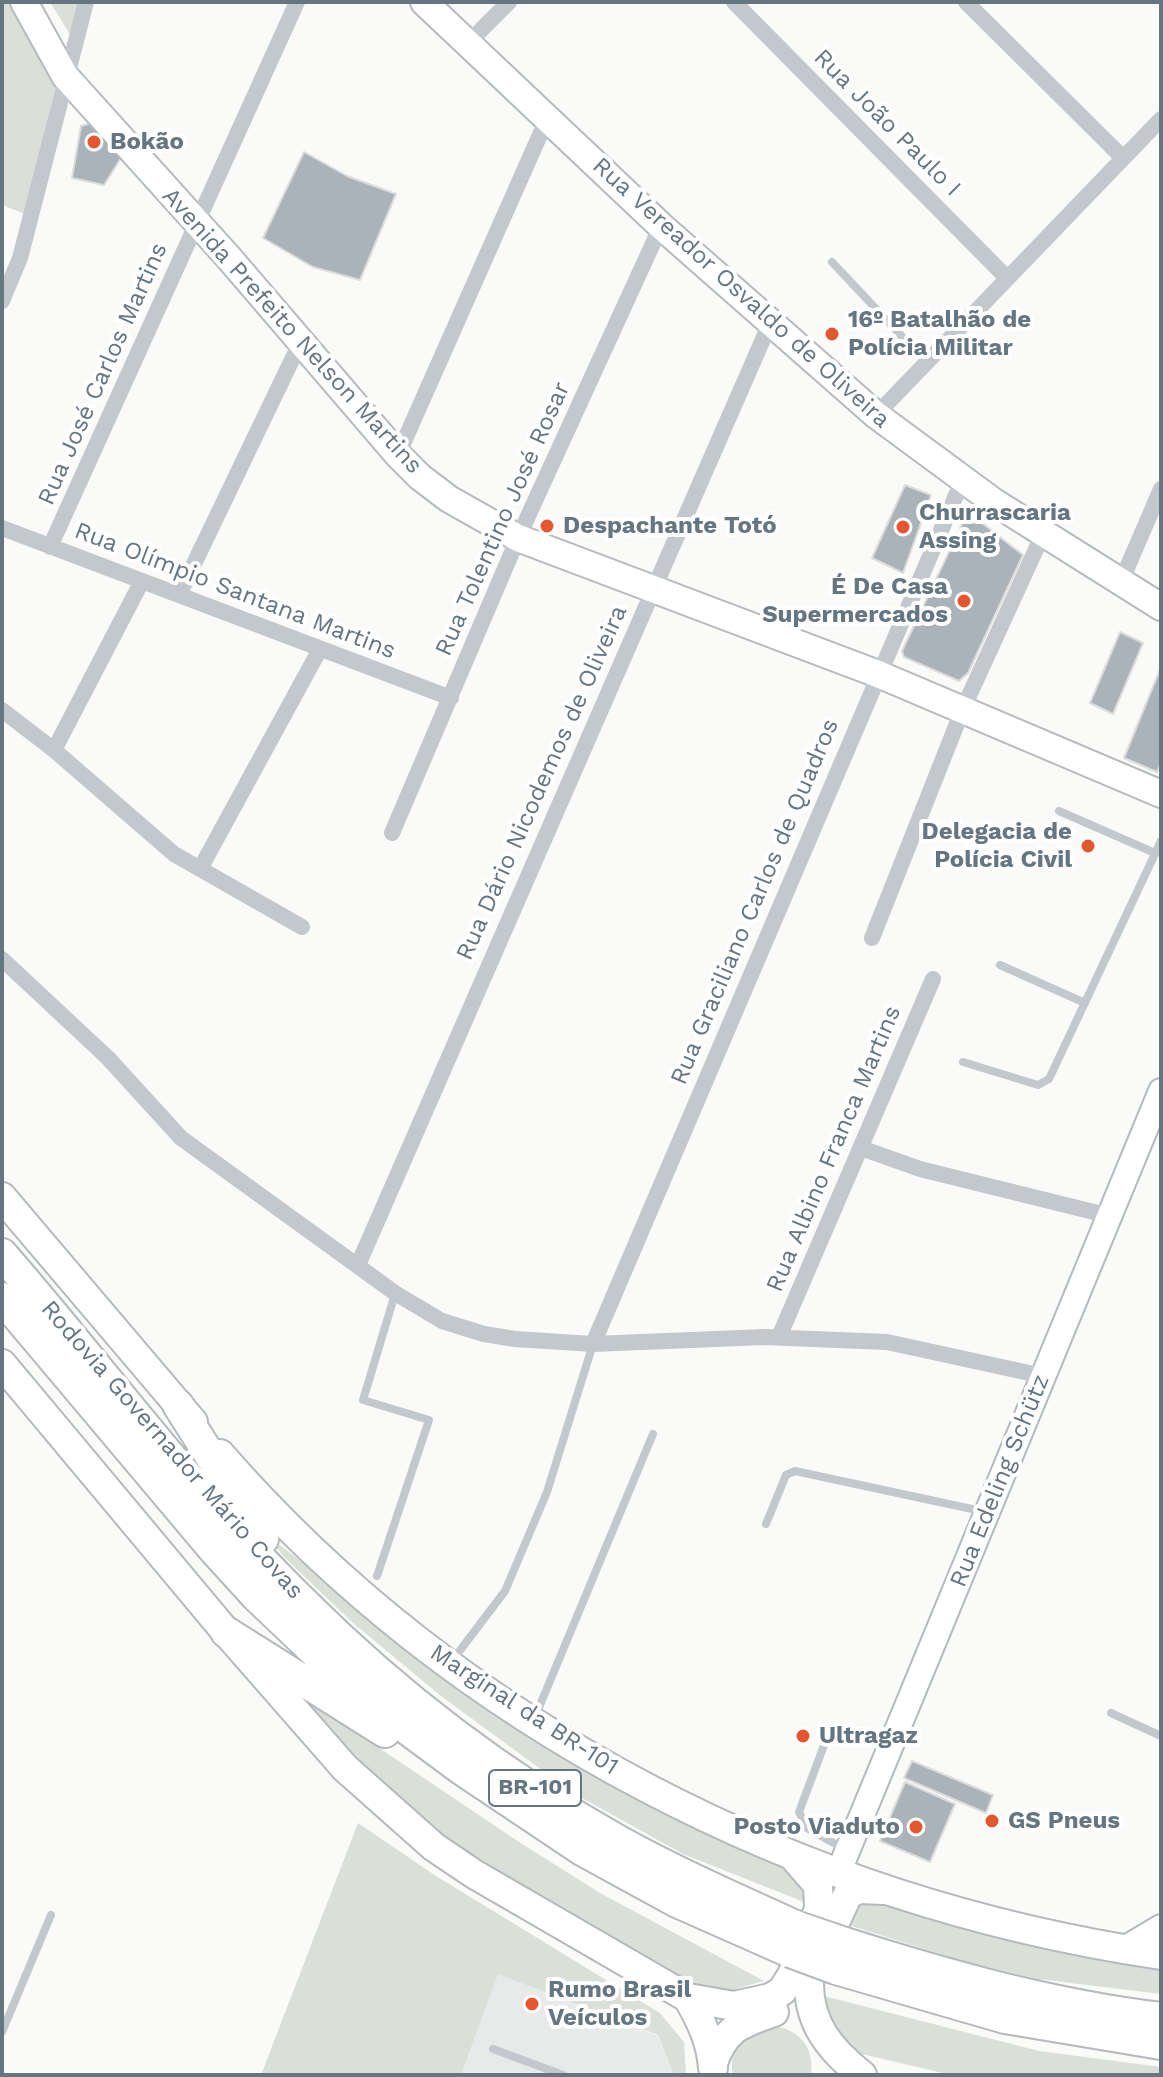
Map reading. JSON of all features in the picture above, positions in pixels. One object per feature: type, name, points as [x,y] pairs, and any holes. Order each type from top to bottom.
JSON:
[{"type":"highway","name":"Marginal da BR-101","points":[[2,1197],[178,1405],[300,1540],[364,1598],[449,1665],[533,1721],[642,1786],[792,1856],[843,1861],[887,1890],[990,1922],[1161,1955]]},
{"type":"highway","name":"Rodovia Governador Mário Covas","points":[[2,1254],[187,1475],[302,1602],[380,1673],[441,1722],[566,1809],[794,1940],[830,1965],[1005,2018],[1161,2044]]},
{"type":"highway","name":"Rodovia Governador Mário Covas","points":[[2,1298],[215,1551],[293,1632],[388,1715],[461,1769],[582,1850],[677,1902],[794,1940]]},
{"type":"highway","points":[[2,1364],[226,1632],[345,1768],[434,1847],[474,1874],[688,1998],[734,2006],[770,1998],[782,1991],[792,1975],[819,1909],[818,1885],[792,1856]]},
{"type":"highway","points":[[178,1405],[302,1602]]},
{"type":"highway","points":[[226,1632],[318,1692],[582,1850]]},
{"type":"highway","points":[[862,2075],[835,2051],[811,2013],[830,1965],[848,1894],[859,1889],[887,1890]]},
{"type":"highway","points":[[714,2069],[720,2043],[729,2032],[793,2005],[830,1965]]},
{"type":"highway","name":"Rodovia Governador Mário Covas","points":[[830,1965],[994,1988],[1161,2018]]},
{"type":"highway","points":[[688,1998],[704,2028],[714,2069]]},
{"type":"main road","name":"Avenida Prefeito Nelson Martins","points":[[24,2],[65,76],[198,223],[398,455],[449,499],[518,538],[878,674],[1161,794]]},
{"type":"main road","name":"Rua Vereador Osvaldo de Oliveira","points":[[424,2],[661,226],[876,415],[1043,534],[1161,607]]},
{"type":"main road","name":"Rua Edeling Schütz","points":[[843,1861],[1161,1091]]},
{"type":"main road","points":[[1124,1949],[1161,1927]]},
{"type":"street","points":[[2,301],[20,258],[86,2]]},
{"type":"street","name":"Rua José Carlos Martins","points":[[50,547],[297,2]]},
{"type":"street","points":[[468,43],[509,2]]},
{"type":"street","name":"Rua João Paulo I","points":[[734,2],[1007,278]]},
{"type":"street","points":[[966,2],[1123,158]]},
{"type":"street","points":[[398,455],[547,119]]},
{"type":"street","points":[[876,415],[1161,119]]},
{"type":"street","name":"Rua Tolentino José Rosar","points":[[392,833],[518,538],[661,226]]},
{"type":"street","name":"Rua Dário Nicodemos de Oliveira","points":[[358,1265],[771,321]]},
{"type":"street","points":[[179,595],[301,341]]},
{"type":"street","name":"Rua Graciliano Carlos de Quadros","points":[[593,1344],[963,479]]},
{"type":"street","points":[[1121,582],[1161,489]]},
{"type":"street","name":"Rua Olímpio Santana Martins","points":[[2,528],[451,698]]},
{"type":"street","points":[[872,938],[962,711],[1043,534]]},
{"type":"street","points":[[54,750],[142,581]]},
{"type":"street","points":[[200,869],[320,649]]},
{"type":"street","points":[[2,710],[54,750],[154,839],[302,927]]},
{"type":"street","points":[[2,959],[108,1058],[181,1138],[395,1293],[442,1321],[484,1334],[593,1344],[779,1337],[887,1342],[1043,1376]]},
{"type":"street","name":"Rua Albino Franca Martins","points":[[779,1337],[933,979]]},
{"type":"street","points":[[861,1148],[920,1169],[1110,1216]]},
{"type":"lane","points":[[832,262],[926,362]]},
{"type":"lane","points":[[1059,811],[1155,853]]},
{"type":"lane","points":[[963,1062],[1038,1085],[1049,1079],[1161,841]]},
{"type":"lane","points":[[1000,965],[1085,1003]]},
{"type":"lane","points":[[377,1576],[429,1420],[363,1400],[395,1293]]},
{"type":"lane","points":[[449,1665],[505,1591],[547,1492],[593,1344]]},
{"type":"lane","points":[[533,1721],[653,1434]]},
{"type":"lane","points":[[766,1524],[786,1475],[795,1471],[987,1513]]},
{"type":"lane","points":[[1111,1713],[1161,1736]]},
{"type":"lane","points":[[829,1732],[799,1812],[807,1828],[843,1861]]},
{"type":"lane","points":[[2,2032],[51,1915]]},
{"type":"lane","points":[[493,2049],[563,2075]]},
{"type":"shaded area","points":[[2,2],[17,2],[58,77],[25,214],[2,205]]},
{"type":"shaded area","points":[[50,2],[79,2],[71,36]]},
{"type":"shaded area","points":[[268,1536],[497,1712],[803,1877],[804,1902],[683,1854],[573,1793],[441,1696],[353,1623],[285,1558]]},
{"type":"shaded area","points":[[290,1688],[600,1893],[764,1981],[718,1994],[692,1994],[468,1857],[422,1820],[360,1762]]},
{"type":"shaded area","points":[[358,1823],[436,1876],[660,2013],[684,2042],[686,2075],[674,2075],[658,2035],[498,1974],[461,2075],[261,2075]]},
{"type":"shaded area","points":[[853,1896],[1009,1935],[1161,1965],[1161,1994],[1038,1979],[956,1959],[839,1922]]},
{"type":"shaded area","name":"Rumo Brasil Veículos","points":[[498,1973],[658,2036],[674,2075],[461,2075]]},
{"type":"shaded area","points":[[816,1994],[1039,2051],[1161,2067],[1161,2075],[951,2075],[845,2050]]},
{"type":"shaded area","points":[[769,2025],[788,2030],[802,2040],[810,2055],[811,2075],[733,2075],[733,2057],[740,2044]]},
{"type":"building","name":"Bokão","points":[[95,122],[121,158],[104,185],[72,178],[81,126]]},
{"type":"building","points":[[304,152],[347,176],[396,194],[360,280],[313,267],[263,238]]},
{"type":"building","name":"Churrascaria Assing","points":[[905,485],[931,495],[903,573],[872,558]]},
{"type":"building","name":"É De Casa Supermercados","points":[[973,516],[1023,555],[968,673],[959,681],[904,657],[902,651],[964,520]]},
{"type":"building","points":[[1120,632],[1143,643],[1113,714],[1090,703]]},
{"type":"building","points":[[1161,667],[1161,763],[1157,772],[1124,758]]},
{"type":"building","points":[[912,1761],[993,1795],[986,1813],[904,1778]]},
{"type":"building","name":"Posto Viaduto","points":[[905,1782],[955,1804],[930,1862],[880,1841]]},
{"type":"place","name":"Bokão","points":[[94,142]]},
{"type":"place","name":"16º Batalhão de Polícia Militar","points":[[832,334]]},
{"type":"place","name":"Despachante Totó","points":[[547,526]]},
{"type":"place","name":"Churrascaria Assing","points":[[903,527]]},
{"type":"place","name":"É De Casa Supermercados","points":[[964,601]]},
{"type":"place","name":"Delegacia de Polícia Civil","points":[[1088,846]]},
{"type":"place","name":"Ultragaz","points":[[803,1736]]},
{"type":"place","name":"GS Pneus","points":[[992,1821]]},
{"type":"place","name":"Posto Viaduto","points":[[916,1827]]},
{"type":"place","name":"Rumo Brasil Veículos","points":[[532,2004]]}]
